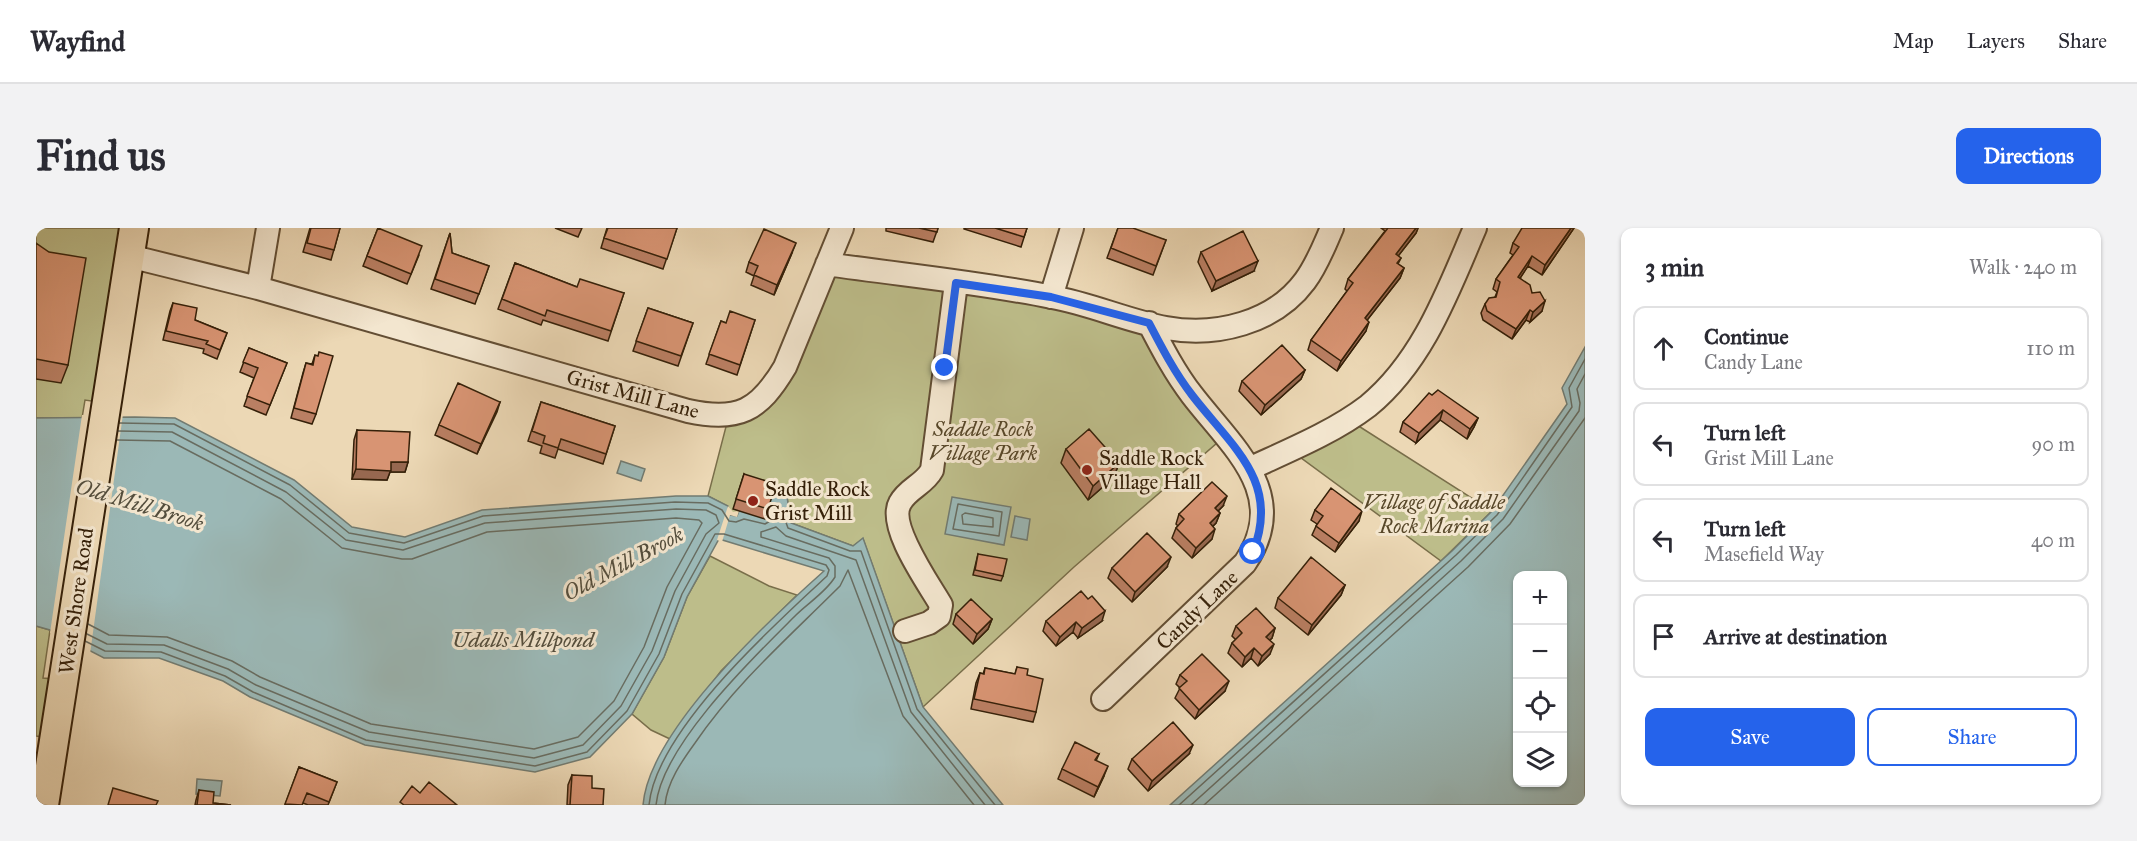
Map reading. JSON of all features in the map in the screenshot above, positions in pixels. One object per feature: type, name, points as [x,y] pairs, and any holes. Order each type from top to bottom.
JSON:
[{"type":"main road","name":"West Shore Road","points":[[44,805],[46,737],[65,680],[105,400],[131,242]]},
{"type":"street","points":[[258,288],[268,228]]},
{"type":"street","name":"Grist Mill Lane","points":[[131,242],[258,288],[688,411],[729,415],[755,406],[776,383],[785,367],[842,228]]},
{"type":"street","points":[[1051,297],[1072,228]]},
{"type":"street","points":[[827,264],[1051,297],[1149,323],[1185,330],[1213,329],[1238,325],[1266,316],[1293,295],[1306,280],[1332,228]]},
{"type":"street","points":[[1251,468],[1351,417],[1394,380],[1428,332],[1475,228]]},
{"type":"street","points":[[905,631],[929,623],[939,616],[941,605],[900,530],[898,509],[904,497],[924,482],[932,470],[956,283]]},
{"type":"street","name":"Candy Lane","points":[[1103,699],[1235,574],[1253,552],[1262,509],[1259,488],[1251,468],[1182,381],[1149,323]]},
{"type":"green space","points":[[36,228],[132,228],[105,403],[85,400],[82,418],[36,418]]},
{"type":"green space","name":"Saddle Rock Village Park","points":[[827,264],[1149,323],[1225,436],[1074,567],[923,707],[863,539],[853,546],[791,523],[786,491],[772,494],[737,517],[730,515],[727,506],[708,496],[729,415],[755,406]]},
{"type":"green space","name":"Village of Saddle Rock Marina","points":[[1346,418],[1492,511],[1441,561],[1289,449]]},
{"type":"green space","points":[[710,556],[769,586],[797,595],[721,671],[670,739],[651,730],[632,714],[664,657],[687,597]]},
{"type":"green space","points":[[36,626],[50,630],[43,678],[65,680],[55,739],[36,736]]},
{"type":"water","points":[[1585,347],[1585,805],[1170,805],[1452,551],[1492,511],[1567,404],[1562,388]]},
{"type":"water","name":"Udalls Millpond","points":[[36,418],[175,418],[294,480],[352,527],[405,537],[482,510],[676,496],[708,496],[728,506],[730,515],[737,516],[739,511],[780,488],[786,490],[791,523],[853,546],[863,538],[923,707],[1003,805],[643,805],[650,776],[666,744],[688,711],[744,647],[824,571],[719,539],[687,597],[664,657],[632,714],[590,757],[535,772],[365,745],[250,697],[223,681],[159,658],[104,658],[50,630],[36,626]]},
{"type":"water","points":[[621,461],[645,469],[641,481],[617,473]]},
{"type":"water","points":[[952,497],[1011,507],[1004,545],[945,534]]},
{"type":"water","points":[[1015,516],[1030,519],[1027,540],[1011,537]]},
{"type":"water","points":[[197,779],[222,781],[220,796],[196,794]]},
{"type":"pier","points":[[123,414],[90,654],[50,633],[82,415]]},
{"type":"pier","points":[[728,506],[733,512],[739,511],[737,517],[730,515],[722,542],[717,540]]},
{"type":"building","points":[[311,228],[340,228],[334,250],[307,243]]},
{"type":"building","points":[[378,228],[422,246],[411,274],[367,256]]},
{"type":"building","points":[[608,228],[677,228],[667,259],[604,238]]},
{"type":"building","points":[[919,228],[938,228],[937,232]]},
{"type":"building","points":[[995,228],[1027,228],[1024,237]]},
{"type":"building","points":[[1118,228],[1133,228],[1166,240],[1156,266],[1111,248]]},
{"type":"building","points":[[1388,228],[1416,228],[1396,254],[1401,258],[1397,263],[1404,268],[1365,318],[1369,322],[1341,361],[1311,340],[1353,283],[1348,279]]},
{"type":"building","points":[[1522,228],[1571,228],[1545,265],[1532,256],[1518,277],[1530,285],[1532,293],[1540,292],[1545,301],[1533,312],[1530,310],[1516,329],[1487,311],[1485,304],[1489,298],[1496,297],[1500,282],[1496,279],[1519,247],[1513,243]]},
{"type":"building","points":[[764,229],[796,243],[777,285],[754,275],[758,266],[749,262]]},
{"type":"building","points":[[1243,231],[1258,261],[1216,281],[1201,252]]},
{"type":"building","points":[[450,233],[452,253],[489,266],[479,294],[435,279]]},
{"type":"building","points":[[36,243],[49,252],[86,258],[68,365],[36,359]]},
{"type":"building","points":[[515,263],[577,287],[580,279],[624,293],[611,331],[547,310],[545,316],[502,299]]},
{"type":"building","points":[[173,303],[197,308],[195,320],[227,333],[220,350],[206,344],[208,341],[166,331]]},
{"type":"building","points":[[648,308],[693,323],[681,356],[636,341]]},
{"type":"building","points":[[730,311],[755,320],[740,365],[709,354],[721,321],[726,323]]},
{"type":"building","points":[[1282,345],[1305,370],[1265,405],[1242,381]]},
{"type":"building","points":[[249,348],[287,363],[270,405],[247,396],[258,368],[243,362]]},
{"type":"building","points":[[319,352],[333,356],[316,414],[294,408],[306,363],[313,365],[315,355],[318,356]]},
{"type":"building","points":[[458,383],[500,402],[481,444],[439,425]]},
{"type":"building","points":[[1438,390],[1478,418],[1470,429],[1443,410],[1419,433],[1403,422],[1429,393],[1432,395]]},
{"type":"building","points":[[541,402],[615,426],[606,454],[561,439],[558,448],[543,443],[545,436],[532,431]]},
{"type":"building","points":[[1089,429],[1119,463],[1093,486],[1066,449]]},
{"type":"building","points":[[357,430],[410,432],[408,462],[391,462],[391,471],[356,469]]},
{"type":"building","points":[[744,474],[776,484],[768,509],[736,499]]},
{"type":"building","points":[[1212,482],[1227,496],[1215,508],[1220,513],[1210,523],[1215,529],[1196,548],[1176,528],[1184,519],[1179,514]]},
{"type":"building","points":[[1331,488],[1362,511],[1339,543],[1316,526],[1323,516],[1315,510]]},
{"type":"building","points":[[1147,533],[1171,557],[1135,592],[1112,568]]},
{"type":"building","points":[[978,554],[1007,559],[1003,576],[975,570]]},
{"type":"building","points":[[1311,557],[1345,585],[1312,625],[1278,598]]},
{"type":"building","points":[[1081,591],[1088,599],[1092,596],[1105,611],[1082,628],[1076,622],[1060,637],[1046,621]]},
{"type":"building","points":[[971,599],[992,619],[977,634],[956,614]]},
{"type":"building","points":[[1256,608],[1275,628],[1266,637],[1274,644],[1262,656],[1254,648],[1245,657],[1232,643],[1242,633],[1236,626]]},
{"type":"building","points":[[1202,654],[1229,681],[1199,710],[1179,688],[1187,681],[1180,675]]},
{"type":"building","points":[[1017,667],[1028,669],[1027,675],[1043,679],[1036,712],[974,699],[980,673],[984,674],[985,668],[1015,674]]},
{"type":"building","points":[[1173,722],[1193,745],[1152,781],[1132,759]]},
{"type":"building","points":[[1075,742],[1099,754],[1095,760],[1108,766],[1098,787],[1062,769]]},
{"type":"building","points":[[299,767],[337,782],[329,802],[307,793],[302,805],[285,804]]},
{"type":"building","points":[[572,775],[592,776],[592,788],[604,789],[603,805],[570,805]]},
{"type":"building","points":[[429,782],[457,805],[404,805],[400,802],[412,786],[420,793]]},
{"type":"building","points":[[113,788],[158,801],[156,805],[108,805]]},
{"type":"building","points":[[199,790],[214,792],[213,803],[231,805],[197,805]]},
{"type":"place","name":"Saddle Rock Village Hall","points":[[1087,470]]},
{"type":"place","name":"Saddle Rock Grist Mill","points":[[753,501]]},
{"type":"route","points":[[945,368],[956,283],[1051,297],[1149,323],[1182,381],[1251,468],[1259,488],[1262,509],[1258,540],[1253,552]]},
{"type":"water label","name":"Old Mill Brook","points":[[140,504]]},
{"type":"water label","name":"Old Mill Brook","points":[[623,563]]}]
